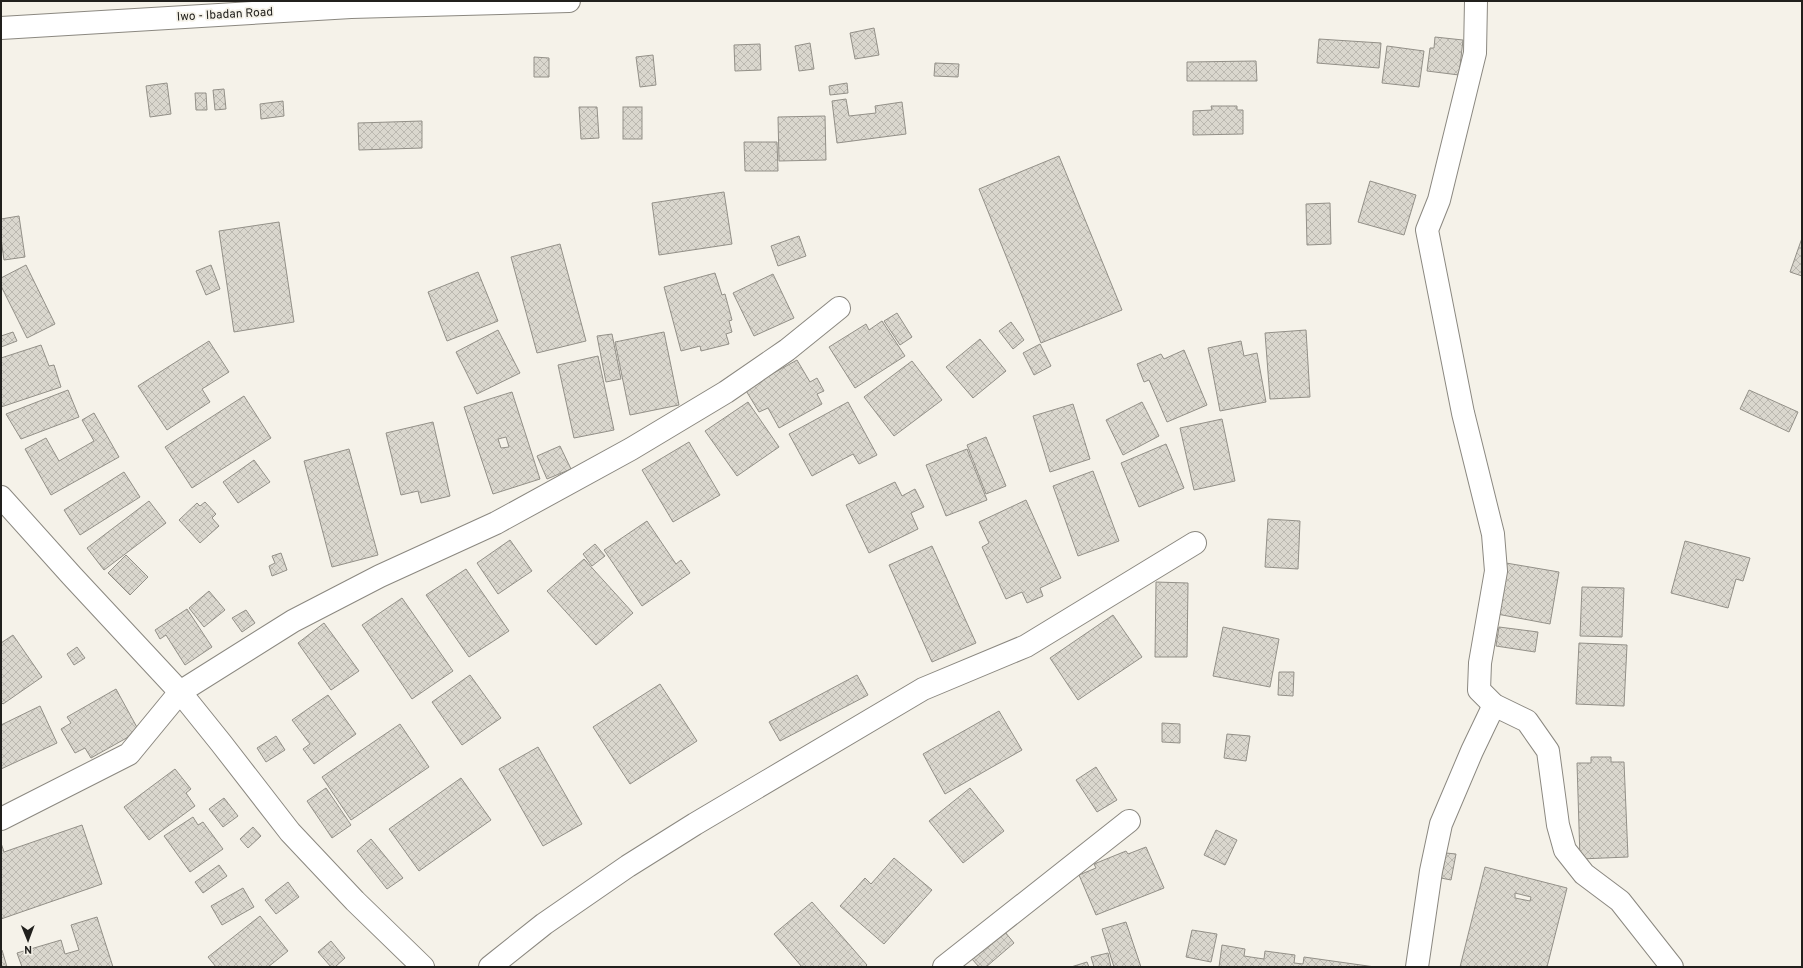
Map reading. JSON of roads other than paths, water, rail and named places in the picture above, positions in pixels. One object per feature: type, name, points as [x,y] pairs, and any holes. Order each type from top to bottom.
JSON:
[{"type":"street","name":"Iwo - Ibadan Road","points":[[1,28],[351,7],[569,1]]},
{"type":"street","points":[[1476,1],[1475,53],[1439,200],[1427,230],[1463,413],[1493,534],[1496,571],[1480,663],[1479,690],[1494,705],[1526,721],[1548,751],[1558,825],[1565,850],[1584,874],[1620,901],[1672,967]]},
{"type":"street","points":[[1,819],[129,754],[180,692],[293,621],[380,576],[496,523],[631,449],[726,392],[787,350],[839,308]]},
{"type":"street","points":[[1,497],[77,582],[180,692],[290,832],[355,901],[423,967]]},
{"type":"street","points":[[490,967],[544,924],[628,866],[695,824],[923,689],[1026,646],[1195,543]]},
{"type":"street","points":[[1418,967],[1430,871],[1441,824],[1472,751],[1494,705]]},
{"type":"street","points":[[944,967],[1129,821]]}]
